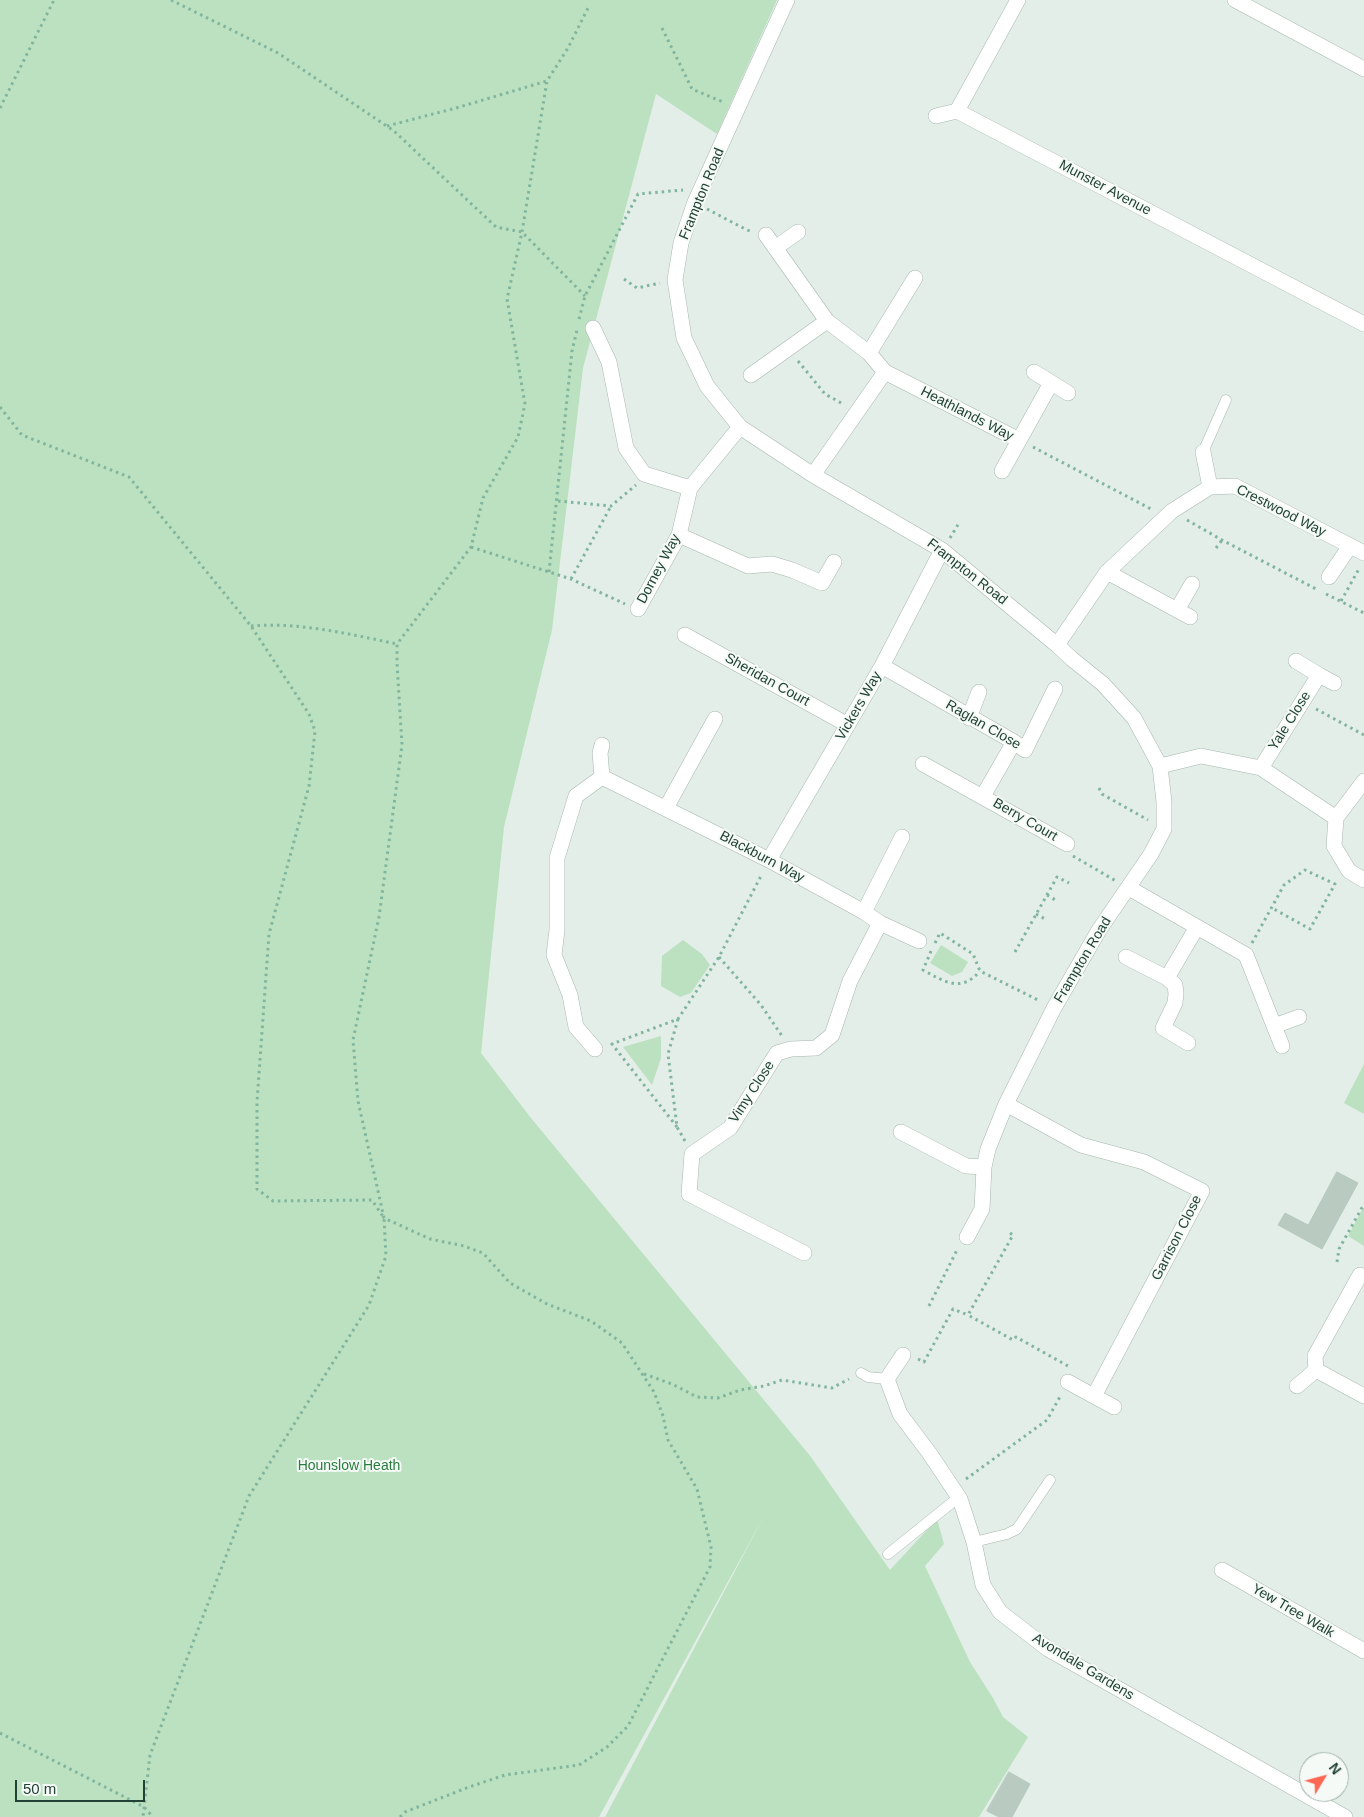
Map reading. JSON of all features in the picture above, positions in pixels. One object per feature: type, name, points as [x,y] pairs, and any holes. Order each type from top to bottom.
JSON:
[{"type":"street","name":"Frampton Road","points":[[787,0],[698,196],[681,243],[675,280],[684,338],[708,386],[740,427],[813,474],[942,550],[1103,684],[1134,718],[1160,766],[1164,802],[1164,829],[1151,854],[1100,930],[1054,1008],[1006,1104],[988,1149],[984,1167]]},
{"type":"street","points":[[936,116],[957,111],[1018,0]]},
{"type":"street","points":[[1235,0],[1364,69]]},
{"type":"street","name":"Munster Avenue","points":[[957,111],[1364,324]]},
{"type":"street","points":[[775,248],[798,232]]},
{"type":"street","name":"Heathlands Way","points":[[766,235],[827,321],[869,353],[885,372],[1019,440],[1002,471]]},
{"type":"street","points":[[869,353],[914,278]]},
{"type":"street","points":[[751,375],[827,321]]},
{"type":"street","points":[[594,328],[609,362],[626,448],[644,474],[690,488]]},
{"type":"street","points":[[813,474],[885,372]]},
{"type":"street","points":[[1034,372],[1068,393]]},
{"type":"street","points":[[1019,440],[1051,383]]},
{"type":"street","name":"Dorney Way","points":[[638,609],[679,535],[690,488],[740,427]]},
{"type":"street","points":[[1058,645],[1107,572],[1172,511],[1210,487],[1203,452]]},
{"type":"street","name":"Crestwood Way","points":[[1210,487],[1234,486],[1359,549]]},
{"type":"street","points":[[679,535],[748,566],[772,564],[822,583],[834,562]]},
{"type":"street","points":[[1329,578],[1359,549]]},
{"type":"street","name":"Vickers Way","points":[[770,860],[882,666],[942,550]]},
{"type":"street","points":[[1107,572],[1183,614],[1192,584]]},
{"type":"street","name":"Sheridan Court","points":[[685,635],[848,725]]},
{"type":"street","points":[[1296,661],[1334,683]]},
{"type":"street","name":"Raglan Close","points":[[882,666],[1025,750],[1055,689]]},
{"type":"street","name":"Yale Close","points":[[1261,768],[1319,675]]},
{"type":"street","points":[[969,718],[979,692]]},
{"type":"street","points":[[666,808],[715,718]]},
{"type":"street","name":"Berry Court","points":[[983,796],[1014,742]]},
{"type":"street","points":[[595,1049],[576,1027],[570,995],[554,955],[557,930],[557,858],[576,796],[602,777],[600,753],[602,745]]},
{"type":"street","points":[[1160,766],[1202,756],[1261,768],[1336,818]]},
{"type":"street","name":"Berry Court","points":[[923,764],[1067,844]]},
{"type":"street","name":"Blackburn Way","points":[[602,777],[770,860],[864,912],[880,924],[920,942]]},
{"type":"street","points":[[1364,781],[1336,818],[1334,846],[1349,871],[1364,880]]},
{"type":"street","points":[[864,912],[902,837]]},
{"type":"street","points":[[1129,888],[1246,955],[1282,1046]]},
{"type":"street","points":[[790,1049],[816,1048],[832,1035],[850,981],[880,924]]},
{"type":"street","points":[[1167,978],[1197,927]]},
{"type":"street","points":[[1126,957],[1167,978],[1175,985],[1175,1003],[1163,1028],[1188,1043]]},
{"type":"street","points":[[1274,1026],[1299,1017]]},
{"type":"street","name":"Vimy Close","points":[[692,1154],[730,1128],[777,1053],[790,1049]]},
{"type":"street","name":"Garrison Close","points":[[1006,1104],[1081,1145],[1144,1162],[1202,1191],[1094,1396]]},
{"type":"street","points":[[901,1132],[966,1166],[984,1167],[982,1209],[967,1236]]},
{"type":"street","points":[[692,1154],[689,1194],[804,1252]]},
{"type":"street","points":[[1316,1370],[1315,1356],[1360,1275]]},
{"type":"street","points":[[887,1379],[907,1355]]},
{"type":"street","points":[[1297,1386],[1316,1370]]},
{"type":"street","points":[[1316,1370],[1364,1396]]},
{"type":"street","name":"Avondale Gardens","points":[[887,1379],[900,1414],[956,1493],[974,1542],[983,1585],[1000,1612],[1048,1649],[1345,1817]]},
{"type":"street","points":[[1068,1382],[1114,1407]]},
{"type":"street","name":"Yew Tree Walk","points":[[1222,1570],[1364,1651]]},
{"type":"lane","points":[[1203,452],[1226,400]]},
{"type":"lane","points":[[861,1373],[868,1377],[887,1379]]},
{"type":"lane","points":[[974,1542],[1008,1534],[1017,1529],[1050,1480]]},
{"type":"lane","points":[[888,1554],[956,1493]]},
{"type":"path","points":[[0,108],[54,0]]},
{"type":"path","points":[[171,0],[278,53],[394,131],[496,227],[522,232],[585,296]]},
{"type":"path","points":[[143,1817],[150,1755],[249,1496],[369,1305],[386,1256],[384,1218],[358,1101],[353,1040],[379,917],[402,746],[397,644],[471,546],[483,498],[518,436],[525,404],[507,299],[522,232],[547,81],[568,48],[589,6]]},
{"type":"path","points":[[662,28],[692,89],[738,108]]},
{"type":"path","points":[[387,126],[547,81]]},
{"type":"path","points":[[549,572],[572,351],[585,296],[638,194],[698,196],[747,230],[766,235]]},
{"type":"path","points":[[624,279],[637,288],[675,280]]},
{"type":"path","points":[[789,348],[803,370],[825,394],[857,412]]},
{"type":"path","points":[[0,407],[22,434],[128,477],[251,626],[309,714],[315,731],[309,786],[269,934],[256,1102],[257,1189],[272,1201],[372,1200],[384,1218],[430,1239],[464,1246],[483,1253],[510,1283],[547,1304],[591,1321],[622,1342],[657,1400],[663,1416],[668,1440],[697,1489],[711,1547],[710,1567],[628,1726],[607,1747],[579,1765],[505,1775],[405,1812],[400,1817]]},
{"type":"path","points":[[1019,440],[1158,512],[1172,511],[1222,540],[1364,613]]},
{"type":"path","points":[[571,579],[611,506],[648,475]]},
{"type":"path","points":[[558,501],[611,506]]},
{"type":"path","points":[[1216,548],[1222,540]]},
{"type":"path","points":[[471,546],[571,579],[638,609]]},
{"type":"path","points":[[1341,601],[1360,566],[1359,549]]},
{"type":"path","points":[[251,626],[275,624],[350,634],[397,644]]},
{"type":"path","points":[[1302,702],[1364,735]]},
{"type":"path","points":[[1099,788],[1102,794],[1164,829]]},
{"type":"path","points":[[1067,844],[1070,854],[1129,888]]},
{"type":"path","points":[[677,1127],[668,1054],[678,1019],[719,957],[770,860]]},
{"type":"path","points":[[1246,955],[1284,885],[1305,870],[1335,884],[1310,929],[1272,908]]},
{"type":"path","points":[[1015,952],[1057,877],[1069,883]]},
{"type":"path","points":[[1047,895],[1057,901]]},
{"type":"path","points":[[1036,914],[1047,920]]},
{"type":"path","points":[[980,971],[974,978],[962,984],[944,981],[923,970],[940,933],[973,954],[980,971],[1054,1008]]},
{"type":"path","points":[[719,957],[761,1005],[790,1049]]},
{"type":"path","points":[[678,1019],[612,1044],[677,1127],[692,1154]]},
{"type":"path","points":[[1337,1262],[1339,1248],[1364,1204]]},
{"type":"path","points":[[968,1315],[1013,1234],[1010,1233]]},
{"type":"path","points":[[929,1306],[961,1242],[967,1236]]},
{"type":"path","points":[[907,1355],[924,1362],[953,1309],[968,1315],[1013,1340],[1016,1337],[1075,1370],[1047,1420],[956,1493]]},
{"type":"path","points":[[643,1374],[672,1384],[697,1397],[718,1398],[740,1390],[764,1386],[782,1380],[832,1388],[861,1373]]},
{"type":"path","points":[[0,1733],[144,1807],[153,1817]]},
{"type":"green space","name":"Hounslow Heath","points":[[0,0],[777,0],[717,134],[656,94],[583,368],[552,630],[504,827],[481,1053],[531,1118],[811,1457],[890,1570],[937,1519],[944,1544],[925,1566],[970,1662],[1003,1717],[1028,1737],[979,1817],[605,1817],[764,1516],[599,1817],[0,1817]]},
{"type":"green space","points":[[683,940],[702,954],[710,965],[691,993],[680,997],[661,986],[662,956]]},
{"type":"green space","points":[[941,945],[968,962],[962,972],[952,976],[930,963]]},
{"type":"green space","points":[[661,1036],[661,1058],[652,1085],[623,1047]]},
{"type":"green space","points":[[1364,1064],[1364,1114],[1344,1103]]},
{"type":"green space","points":[[1364,1208],[1364,1246],[1348,1236]]},
{"type":"building","points":[[1337,1172],[1358,1183],[1322,1249],[1278,1225],[1285,1213],[1308,1225]]},
{"type":"building","points":[[1009,1772],[1030,1784],[1012,1817],[999,1817],[987,1811]]}]
